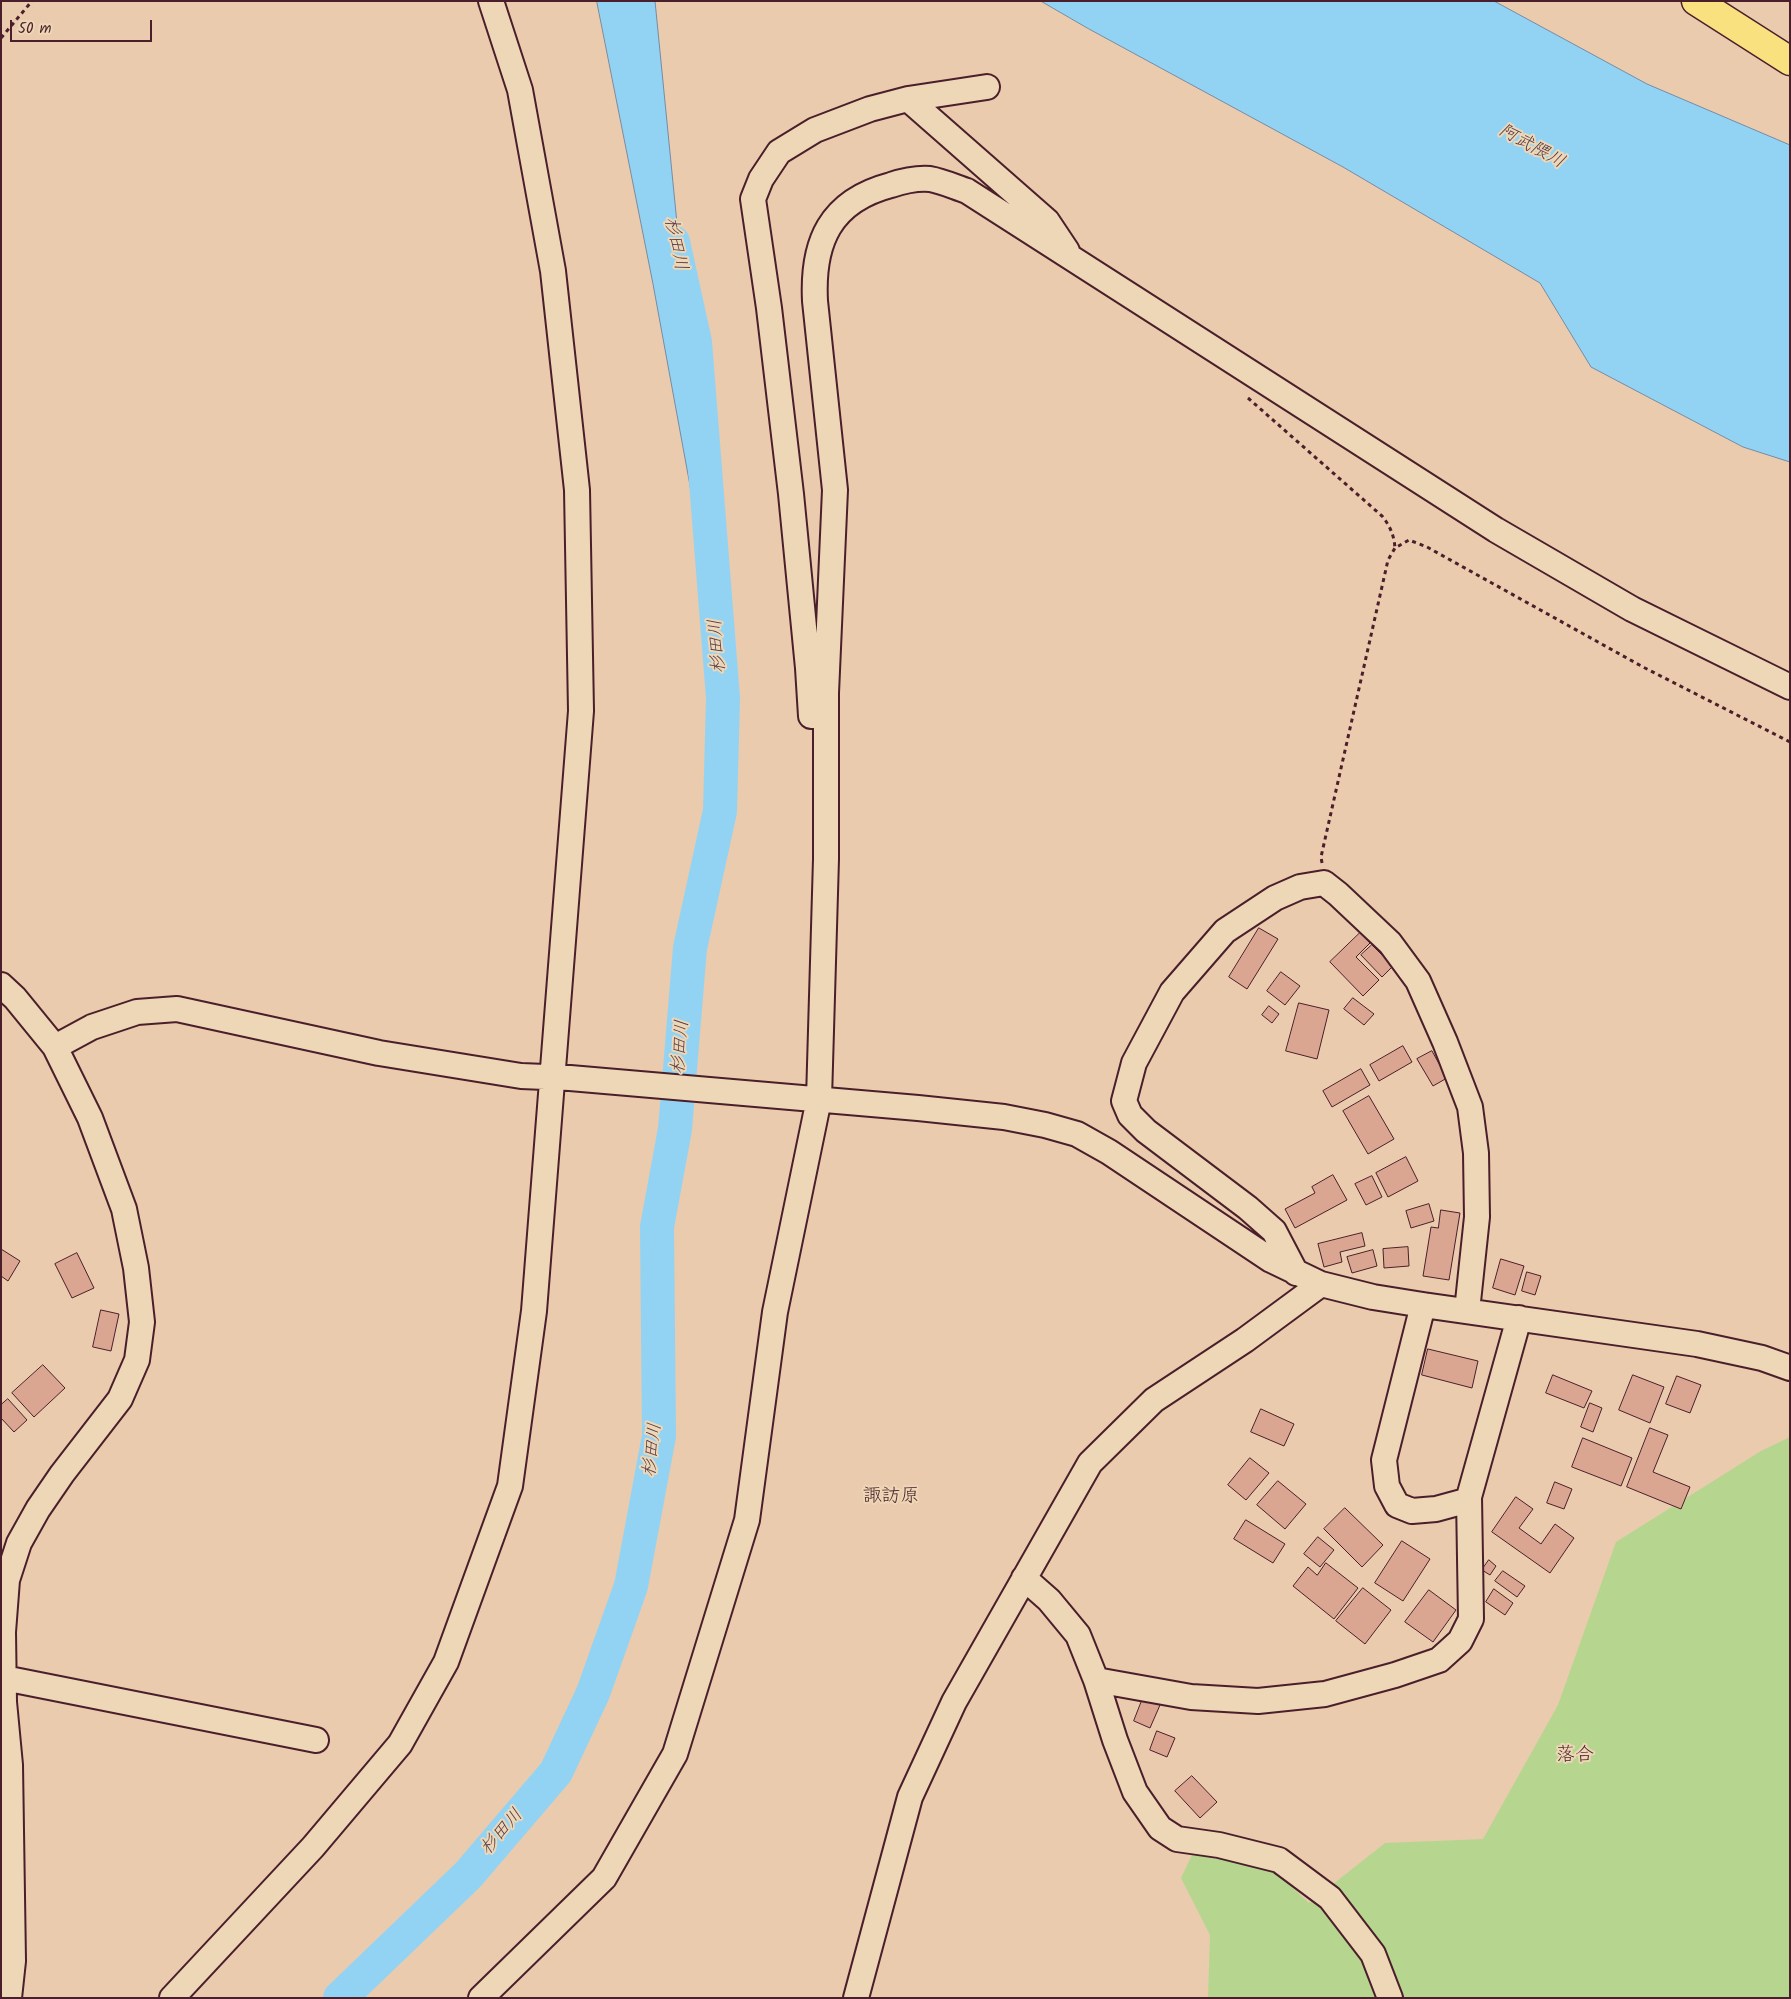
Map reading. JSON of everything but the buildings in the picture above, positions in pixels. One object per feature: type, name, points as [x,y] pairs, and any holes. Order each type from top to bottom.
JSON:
[{"type":"main road","points":[[1696,1],[1790,61]]},
{"type":"street","points":[[172,1998],[313,1846],[400,1744],[446,1662],[510,1486],[534,1311],[561,1077],[580,711],[576,490],[554,271],[520,90],[491,1]]},
{"type":"street","points":[[826,770],[812,733],[792,494],[769,308],[753,199],[761,179],[779,152],[815,130],[870,109],[908,99],[987,87]]},
{"type":"street","points":[[908,99],[1047,221],[1071,257]]},
{"type":"street","points":[[481,1998],[604,1878],[675,1754],[747,1520],[775,1312],[819,1099],[826,859],[826,693],[835,490],[814,278],[817,254],[829,226],[849,204],[877,188],[908,180],[929,179],[966,191],[1496,530],[1632,609],[1790,687]]},
{"type":"street","points":[[1296,1273],[1274,1231],[1248,1208],[1146,1131],[1130,1115],[1124,1101],[1134,1063],[1172,992],[1225,931],[1275,898],[1300,887],[1324,883],[1390,943],[1418,981],[1446,1042],[1470,1107],[1476,1153],[1477,1217],[1467,1311]]},
{"type":"street","points":[[1,985],[15,998],[55,1047],[90,1118],[124,1209],[136,1268],[142,1322],[136,1360],[120,1399],[62,1474],[38,1509],[19,1543],[7,1580],[3,1632],[4,1702],[10,1765],[5,1794],[12,1961],[9,1998]]},
{"type":"street","points":[[55,1047],[92,1026],[137,1012],[177,1009],[378,1053],[521,1076],[561,1077],[1004,1117],[1077,1134],[1109,1152],[1271,1260],[1322,1284],[1372,1297],[1697,1344],[1744,1354],[1790,1368]]},
{"type":"street","points":[[856,1998],[910,1797],[954,1702],[1090,1463],[1154,1400],[1245,1340],[1322,1284]]},
{"type":"street","points":[[1423,1305],[1384,1460],[1387,1486],[1397,1504],[1412,1511],[1436,1509],[1469,1500]]},
{"type":"street","points":[[1096,1680],[1191,1697],[1258,1701],[1325,1694],[1396,1675],[1439,1660],[1460,1641],[1471,1619],[1469,1500],[1519,1318]]},
{"type":"street","points":[[1024,1578],[1049,1600],[1078,1635],[1096,1680],[1115,1740],[1135,1792],[1160,1828],[1177,1839],[1219,1845],[1279,1860],[1330,1898],[1373,1954],[1390,1998]]},
{"type":"street","points":[[4,1678],[316,1740]]},
{"type":"path","points":[[1,38],[32,1]]},
{"type":"path","points":[[1244,395],[1382,516],[1394,535],[1395,548]]},
{"type":"path","points":[[1324,883],[1321,857],[1388,560],[1395,548],[1409,540],[1427,547],[1643,667],[1790,742]]},
{"type":"green space","points":[[1790,1437],[1790,1998],[1208,1998],[1210,1935],[1181,1878],[1192,1855],[1233,1857],[1278,1874],[1309,1903],[1385,1843],[1483,1839],[1558,1705],[1616,1542],[1761,1451]]},
{"type":"water","points":[[597,1],[655,1],[718,638],[653,284]]},
{"type":"water","name":"阿武隈川","points":[[1041,1],[1494,1],[1647,84],[1790,145],[1790,462],[1743,447],[1591,367],[1540,283],[1343,167]]},
{"type":"waterway","name":"杉田川","points":[[340,1998],[468,1875],[556,1772],[593,1693],[631,1586],[659,1436],[657,1227],[675,1129],[690,948],[720,811],[723,698],[695,342],[673,242]]},
{"type":"district","name":"諏訪原","points":[[891,1498]]},
{"type":"district","name":"落合","points":[[1575,1757]]}]
